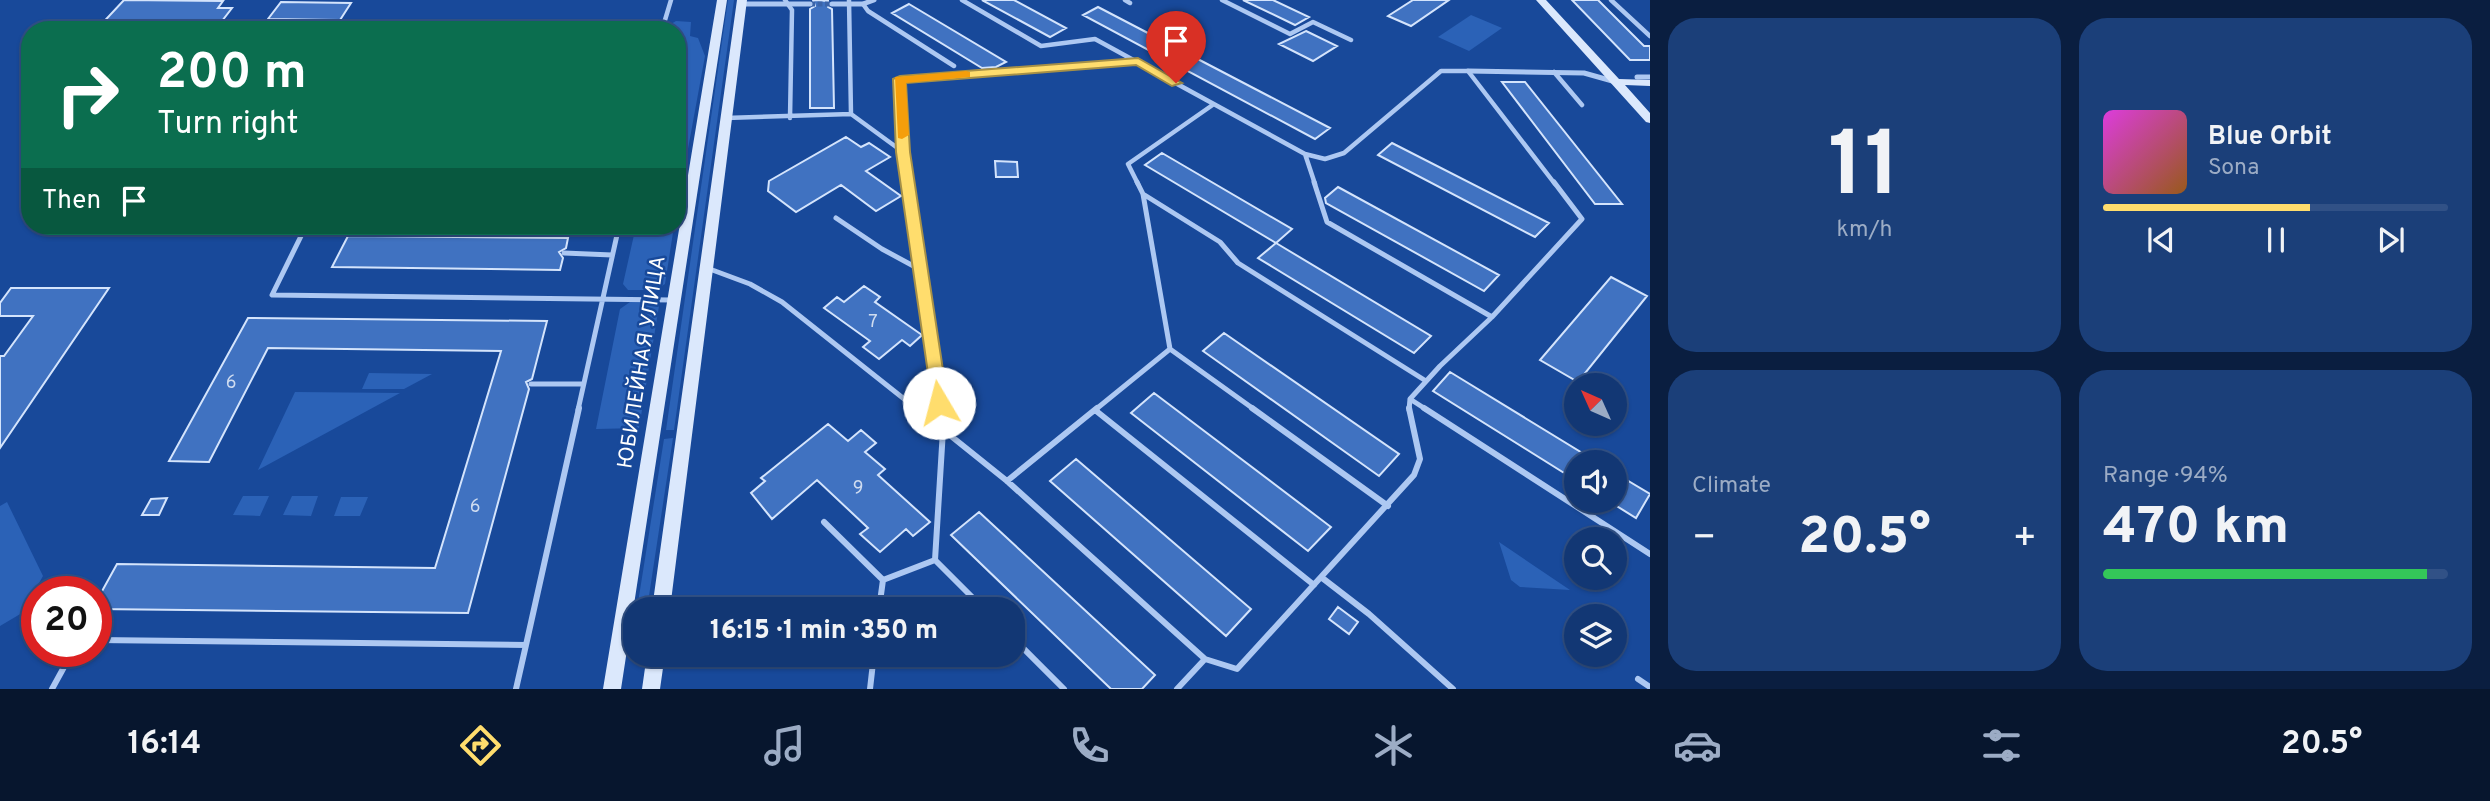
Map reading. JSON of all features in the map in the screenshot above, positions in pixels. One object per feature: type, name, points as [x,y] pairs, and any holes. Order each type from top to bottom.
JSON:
[{"type":"main road","name":"ЮБИЛЕЙНАЯ УЛИЦА","points":[[686,220],[722,0]]},
{"type":"main road","points":[[1541,0],[1650,120]]},
{"type":"main road","points":[[663,597],[741,2]]},
{"type":"main road","points":[[1616,82],[1650,83]]},
{"type":"main road","name":"ЮБИЛЕЙНАЯ УЛИЦА","points":[[612,689],[684,235]]},
{"type":"main road","points":[[651,689],[654,667]]},
{"type":"street","points":[[832,4],[863,4],[874,0]]},
{"type":"street","points":[[741,2],[810,4]]},
{"type":"street","points":[[1468,71],[1584,73],[1616,82]]},
{"type":"street","points":[[1637,77],[1650,77]]},
{"type":"lane","points":[[665,21],[671,0]]},
{"type":"lane","points":[[705,267],[750,284],[782,302],[1007,481],[1205,659],[1237,669],[1414,475],[1420,459],[1409,411],[1410,399],[1492,317],[1581,219],[1468,71],[1441,71],[1344,153],[1325,159],[1305,154],[1096,38],[1041,46],[962,0]]},
{"type":"lane","points":[[1222,0],[1290,34],[1313,22],[1351,40]]},
{"type":"lane","points":[[1611,0],[1650,36]]},
{"type":"lane","points":[[786,2],[792,10],[789,118]]},
{"type":"lane","points":[[849,2],[851,114]]},
{"type":"lane","points":[[863,4],[868,11],[954,66]]},
{"type":"lane","points":[[972,597],[935,560],[943,430],[903,152],[900,79],[1138,62]]},
{"type":"lane","points":[[1554,72],[1582,105]]},
{"type":"lane","points":[[1214,104],[1128,164],[1143,194],[1170,349],[1388,506]]},
{"type":"lane","points":[[726,118],[851,114],[903,152]]},
{"type":"lane","points":[[1305,154],[1327,222],[1492,317]]},
{"type":"lane","points":[[1143,194],[1220,242],[1238,263],[1426,381]]},
{"type":"lane","points":[[836,218],[882,249],[919,269]]},
{"type":"lane","points":[[302,235],[272,295],[673,300]]},
{"type":"lane","points":[[516,689],[617,235]]},
{"type":"lane","points":[[564,253],[612,255]]},
{"type":"lane","points":[[1007,481],[1170,349]]},
{"type":"lane","points":[[531,384],[583,384]]},
{"type":"lane","points":[[1410,399],[1650,554]]},
{"type":"lane","points":[[1095,410],[1314,585]]},
{"type":"lane","points":[[824,522],[883,580]]},
{"type":"lane","points":[[883,580],[935,560]]},
{"type":"lane","points":[[1321,577],[1369,614],[1453,689]]},
{"type":"lane","points":[[881,597],[883,580]]},
{"type":"lane","points":[[112,640],[526,645]]},
{"type":"lane","points":[[1025,650],[1064,689]]},
{"type":"lane","points":[[1177,689],[1205,659]]},
{"type":"lane","points":[[52,689],[64,667]]},
{"type":"lane","points":[[870,689],[873,667]]},
{"type":"lane","points":[[1638,679],[1650,687]]},
{"type":"shaded area","points":[[728,0],[734,0],[674,430],[666,430]]},
{"type":"shaded area","points":[[1471,15],[1502,28],[1469,51],[1438,37]]},
{"type":"shaded area","points":[[686,22],[691,22],[690,36],[698,38],[705,56],[686,160]]},
{"type":"shaded area","points":[[634,235],[673,235],[665,284],[655,290],[628,290],[623,284]]},
{"type":"shaded area","points":[[630,302],[651,302],[659,306],[639,428],[596,429],[620,309]]},
{"type":"shaded area","points":[[369,373],[432,374],[404,389],[362,389]]},
{"type":"shaded area","points":[[295,392],[400,393],[258,470]]},
{"type":"shaded area","points":[[673,438],[649,597],[639,597],[664,439]]},
{"type":"shaded area","points":[[243,496],[269,496],[260,516],[233,515]]},
{"type":"shaded area","points":[[292,496],[318,496],[311,516],[283,515]]},
{"type":"shaded area","points":[[341,497],[368,497],[360,516],[334,516]]},
{"type":"shaded area","points":[[7,502],[43,576],[21,576],[21,614],[0,626],[0,506]]},
{"type":"shaded area","points":[[1499,542],[1564,586],[1564,590],[1520,587],[1511,580]]},
{"type":"building","points":[[124,0],[223,1],[218,8],[232,8],[222,21],[104,21]]},
{"type":"building","points":[[813,0],[828,1],[828,7],[832,9],[834,108],[810,108],[810,9],[815,6]]},
{"type":"building","points":[[982,0],[1014,0],[1066,28],[1050,37]]},
{"type":"building","points":[[1243,0],[1273,0],[1309,17],[1295,25]]},
{"type":"building","points":[[1413,0],[1449,0],[1411,26],[1388,16]]},
{"type":"building","points":[[1572,0],[1598,0],[1644,46],[1650,46],[1650,60],[1630,60]]},
{"type":"building","points":[[281,2],[351,3],[340,20],[268,19]]},
{"type":"building","points":[[909,4],[1006,62],[996,67],[982,68],[892,13]]},
{"type":"building","points":[[1098,7],[1330,128],[1315,139],[1083,15]]},
{"type":"building","points":[[1306,31],[1337,46],[1313,61],[1279,44]]},
{"type":"building","points":[[1502,82],[1525,82],[1622,204],[1595,204]]},
{"type":"building","points":[[846,137],[861,147],[869,143],[890,157],[866,171],[901,196],[876,211],[841,185],[796,212],[768,191],[769,181]]},
{"type":"building","points":[[1392,143],[1549,223],[1535,237],[1378,155]]},
{"type":"building","points":[[1162,153],[1292,229],[1276,243],[1145,165]]},
{"type":"building","points":[[995,161],[1017,162],[1018,177],[996,177]]},
{"type":"building","points":[[1338,187],[1499,275],[1484,291],[1326,203],[1325,198]]},
{"type":"building","points":[[348,236],[568,238],[566,248],[559,252],[563,258],[560,270],[332,267]]},
{"type":"building","points":[[1276,243],[1431,336],[1414,353],[1258,258]]},
{"type":"building","points":[[1611,277],[1647,296],[1585,373],[1564,374],[1540,360]]},
{"type":"building","points":[[864,286],[880,297],[875,302],[922,335],[910,346],[902,340],[879,359],[863,347],[870,341],[824,308],[837,297],[844,302]]},
{"type":"building","points":[[11,288],[109,288],[0,448],[0,356],[4,356],[33,316],[0,316],[0,303]]},
{"type":"building","points":[[248,318],[547,321],[532,379],[526,382],[529,389],[468,613],[112,609],[110,576],[117,564],[435,568],[501,351],[268,348],[209,462],[169,461]]},
{"type":"building","points":[[1224,333],[1399,454],[1379,476],[1203,351]]},
{"type":"building","points":[[1450,372],[1577,450],[1564,450],[1564,473],[1433,391]]},
{"type":"building","points":[[1154,393],[1331,527],[1308,551],[1131,413]]},
{"type":"building","points":[[828,424],[848,441],[861,430],[876,443],[865,452],[885,469],[878,475],[930,522],[913,536],[906,529],[880,552],[860,534],[868,528],[817,480],[772,519],[751,493],[765,481],[761,478]]},
{"type":"building","points":[[1076,459],[1251,609],[1226,636],[1050,481]]},
{"type":"building","points":[[1627,480],[1650,494],[1636,518],[1627,512]]},
{"type":"building","points":[[167,498],[159,515],[142,515],[151,499]]},
{"type":"building","points":[[979,512],[1155,675],[1142,689],[1111,689],[1025,606],[1025,597],[1015,597],[951,535]]},
{"type":"building","points":[[1338,607],[1358,622],[1349,634],[1329,619]]},
{"type":"tunnel","points":[[810,4],[832,4]]},
{"type":"slow traffic","points":[[902,135],[900,79],[966,75]]},
{"type":"route","points":[[939,403],[903,152],[900,79],[1138,62],[1176,83]]}]
